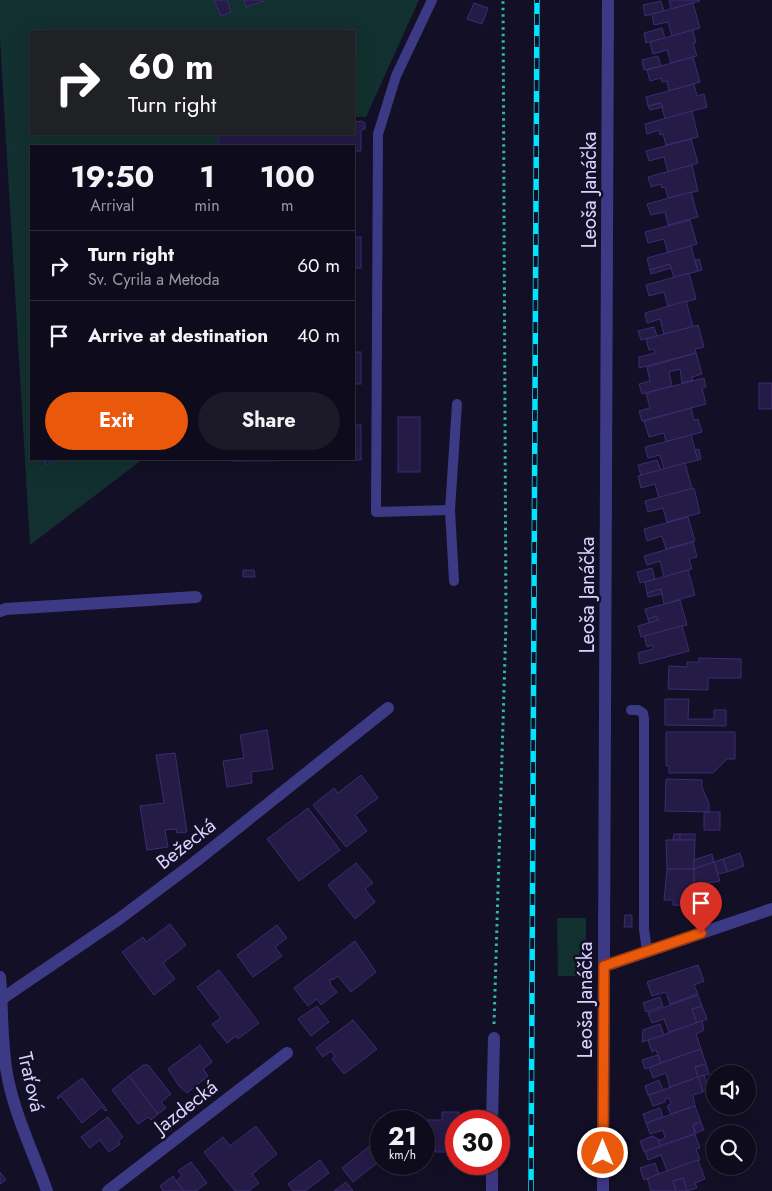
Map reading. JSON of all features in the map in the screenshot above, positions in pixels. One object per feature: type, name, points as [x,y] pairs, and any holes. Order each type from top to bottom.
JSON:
[{"type":"street","name":"Leoša Janáčka","points":[[603,1191],[608,0]]},
{"type":"street","points":[[0,611],[6,609],[196,598]]},
{"type":"street","name":"Bežecká","points":[[1,999],[119,919],[187,868],[388,708]]},
{"type":"street","points":[[604,966],[772,909]]},
{"type":"street","name":"Traťová","points":[[0,977],[4,1053],[11,1094],[47,1191]]},
{"type":"street","points":[[492,1110],[494,1038]]},
{"type":"street","name":"Jazdecká","points":[[108,1191],[287,1053]]},
{"type":"street","points":[[492,1175],[492,1191]]},
{"type":"lane","points":[[432,0],[396,76],[378,134],[376,512],[450,510]]},
{"type":"lane","points":[[454,581],[450,510],[457,404]]},
{"type":"lane","points":[[631,710],[638,710],[643,713],[644,719],[644,929],[647,952]]},
{"type":"path","points":[[494,1038],[506,623],[503,0]]},
{"type":"green space","points":[[0,0],[419,0],[366,117],[355,117],[355,30],[30,30],[30,135],[217,135],[217,145],[30,145],[30,460],[142,460],[30,545],[0,39]]},
{"type":"green space","points":[[557,918],[586,918],[586,976],[558,976]]},
{"type":"building","points":[[214,0],[227,0],[231,12],[221,16]]},
{"type":"building","points":[[244,0],[264,0],[264,1],[246,7]]},
{"type":"building","points":[[669,0],[699,0],[700,1],[671,9]]},
{"type":"building","points":[[661,1],[664,11],[645,16],[643,5]]},
{"type":"building","points":[[474,3],[488,8],[482,24],[467,19]]},
{"type":"building","points":[[693,3],[700,28],[672,36],[668,22],[654,25],[652,14]]},
{"type":"building","points":[[662,28],[665,38],[646,43],[644,33]]},
{"type":"building","points":[[693,30],[696,43],[693,43],[697,56],[671,63],[667,50],[653,54],[650,42]]},
{"type":"building","points":[[658,56],[661,66],[644,70],[642,60]]},
{"type":"building","points":[[693,57],[700,82],[669,91],[667,81],[662,82],[661,78],[650,81],[647,70]]},
{"type":"building","points":[[694,84],[697,96],[704,94],[707,107],[665,119],[661,103],[648,106],[646,97]]},
{"type":"building","points":[[661,103],[663,107],[650,110],[648,106]]},
{"type":"building","points":[[692,111],[698,137],[666,145],[663,134],[660,135],[659,130],[647,134],[645,124]]},
{"type":"building","points":[[361,121],[365,123],[365,129],[361,130],[361,151],[355,151],[355,145],[218,145],[218,135],[355,135],[355,122]]},
{"type":"building","points":[[691,139],[698,163],[668,172],[664,157],[649,161],[646,151]]},
{"type":"building","points":[[692,165],[698,191],[668,198],[665,187],[662,188],[661,184],[651,187],[648,177]]},
{"type":"building","points":[[691,192],[698,217],[668,225],[665,212],[651,215],[647,204]]},
{"type":"building","points":[[690,220],[697,244],[668,253],[664,239],[648,243],[645,232]]},
{"type":"building","points":[[355,237],[361,237],[361,268],[355,268]]},
{"type":"building","points":[[691,246],[698,271],[674,278],[670,264],[650,270],[647,258]]},
{"type":"building","points":[[699,259],[702,270],[698,271],[695,260]]},
{"type":"building","points":[[670,264],[671,268],[651,274],[650,270]]},
{"type":"building","points":[[689,273],[696,299],[668,307],[664,292],[649,296],[646,285]]},
{"type":"building","points":[[686,301],[693,327],[664,334],[660,319],[647,323],[645,313]]},
{"type":"building","points":[[698,325],[704,347],[695,349],[696,353],[639,368],[639,357],[655,353],[654,349],[649,350],[646,339]]},
{"type":"building","points":[[654,327],[657,336],[641,340],[638,331]]},
{"type":"building","points":[[355,352],[361,352],[361,384],[355,384]]},
{"type":"building","points":[[696,353],[702,374],[692,377],[693,380],[682,383],[680,369],[669,372],[672,386],[642,394],[639,384],[650,381],[647,367]]},
{"type":"building","points":[[704,378],[706,387],[702,388],[706,404],[642,421],[639,411],[650,408],[646,393]]},
{"type":"building","points":[[759,383],[772,383],[772,409],[759,409]]},
{"type":"building","points":[[691,408],[694,420],[698,419],[702,432],[666,442],[664,433],[649,437],[644,421]]},
{"type":"building","points":[[398,417],[420,417],[420,472],[398,472]]},
{"type":"building","points":[[355,425],[361,425],[361,460],[231,461],[355,460]]},
{"type":"building","points":[[691,435],[698,460],[664,469],[660,455],[648,458],[645,447]]},
{"type":"building","points":[[699,449],[701,459],[698,460],[695,450]]},
{"type":"building","points":[[44,460],[54,460],[47,465]]},
{"type":"building","points":[[657,460],[661,470],[641,475],[638,465]]},
{"type":"building","points":[[685,463],[692,489],[659,498],[655,484],[641,488],[638,476]]},
{"type":"building","points":[[694,488],[700,513],[667,522],[663,508],[648,512],[645,501]]},
{"type":"building","points":[[688,517],[695,541],[666,549],[662,536],[647,541],[644,529]]},
{"type":"building","points":[[693,542],[697,557],[689,559],[692,569],[664,577],[660,561],[647,565],[644,556]]},
{"type":"building","points":[[652,568],[655,579],[640,583],[637,572]]},
{"type":"building","points":[[243,570],[254,570],[255,577],[243,577]]},
{"type":"building","points":[[688,570],[695,595],[664,604],[661,589],[647,593],[645,582]]},
{"type":"building","points":[[661,589],[662,594],[648,597],[647,593]]},
{"type":"building","points":[[680,600],[687,625],[641,637],[638,626],[658,620],[657,616],[648,619],[645,609]]},
{"type":"building","points":[[657,616],[658,620],[649,623],[648,619]]},
{"type":"building","points":[[682,626],[689,651],[640,664],[638,653],[653,649],[653,645],[647,647],[644,636]]},
{"type":"building","points":[[699,658],[741,659],[741,678],[708,678],[708,690],[668,689],[669,666],[687,667],[687,662],[699,662]]},
{"type":"building","points":[[665,699],[689,699],[688,719],[714,719],[714,710],[726,710],[726,726],[665,725]]},
{"type":"building","points":[[267,730],[273,769],[251,772],[252,783],[227,787],[223,761],[244,758],[240,735]]},
{"type":"building","points":[[666,732],[735,732],[735,759],[727,759],[713,773],[669,773],[669,766],[666,766]]},
{"type":"building","points":[[175,753],[187,832],[177,833],[176,829],[165,830],[168,847],[147,850],[140,806],[164,803],[156,755]]},
{"type":"building","points":[[361,775],[378,798],[355,815],[367,831],[346,847],[313,805],[334,788],[338,793]]},
{"type":"building","points":[[666,779],[702,780],[702,787],[709,804],[709,812],[665,811]]},
{"type":"building","points":[[308,808],[340,850],[299,881],[267,839]]},
{"type":"building","points":[[704,812],[720,812],[720,830],[704,830]]},
{"type":"building","points":[[674,834],[680,834],[680,840],[673,840]]},
{"type":"building","points":[[680,834],[695,834],[695,840],[680,840]]},
{"type":"building","points":[[666,840],[695,840],[694,869],[667,869]]},
{"type":"building","points":[[740,853],[744,866],[727,872],[723,859]]},
{"type":"building","points":[[712,854],[714,862],[694,869],[694,860]]},
{"type":"building","points":[[723,859],[727,872],[718,874],[714,862]]},
{"type":"building","points":[[714,862],[720,881],[694,885],[694,869]]},
{"type":"building","points":[[356,863],[373,883],[365,889],[375,902],[355,919],[328,885]]},
{"type":"building","points":[[667,869],[694,869],[693,906],[673,905],[673,900],[664,900]]},
{"type":"building","points":[[625,915],[632,915],[632,927],[624,927]]},
{"type":"building","points":[[170,924],[186,945],[163,963],[175,979],[154,995],[122,952],[143,937],[146,942]]},
{"type":"building","points":[[277,925],[287,938],[275,947],[282,956],[253,977],[237,955]]},
{"type":"building","points":[[355,941],[376,972],[351,992],[338,976],[333,980],[329,980],[337,992],[321,1005],[317,999],[308,1006],[294,988]]},
{"type":"building","points":[[698,965],[704,981],[694,985],[698,994],[670,1004],[666,992],[652,996],[647,982]]},
{"type":"building","points":[[219,970],[259,1023],[238,1039],[236,1036],[227,1043],[212,1024],[221,1018],[197,987]]},
{"type":"building","points":[[698,995],[702,1006],[692,1009],[697,1023],[669,1032],[664,1019],[652,1023],[648,1013]]},
{"type":"building","points":[[660,997],[663,1006],[646,1012],[643,1003]]},
{"type":"building","points":[[317,1006],[329,1022],[311,1036],[298,1019]]},
{"type":"building","points":[[702,1006],[707,1019],[697,1023],[692,1009]]},
{"type":"building","points":[[353,1020],[377,1049],[344,1074],[332,1059],[335,1057],[331,1051],[323,1057],[316,1048]]},
{"type":"building","points":[[702,1021],[704,1030],[696,1034],[701,1049],[661,1063],[656,1050],[652,1052],[648,1040]]},
{"type":"building","points":[[660,1024],[664,1035],[642,1042],[643,1030]]},
{"type":"building","points":[[200,1045],[212,1062],[203,1069],[208,1076],[187,1093],[179,1086],[168,1069]]},
{"type":"building","points":[[701,1049],[706,1064],[695,1067],[698,1077],[670,1087],[666,1073],[653,1078],[649,1067]]},
{"type":"building","points":[[658,1055],[661,1063],[645,1069],[642,1060]]},
{"type":"building","points":[[706,1064],[706,1075],[698,1077],[695,1067]]},
{"type":"building","points":[[143,1065],[148,1065],[171,1094],[161,1102],[166,1108],[158,1114],[129,1076]]},
{"type":"building","points":[[704,1075],[706,1081],[706,1090],[703,1092],[698,1077]]},
{"type":"building","points":[[129,1076],[158,1114],[151,1120],[148,1117],[138,1124],[112,1090]]},
{"type":"building","points":[[698,1077],[703,1092],[693,1095],[695,1106],[671,1114],[667,1106],[671,1104],[669,1098],[665,1099],[665,1102],[653,1106],[649,1095]]},
{"type":"building","points":[[82,1078],[107,1110],[105,1111],[102,1107],[82,1123],[61,1096],[58,1099],[57,1097]]},
{"type":"building","points":[[659,1080],[663,1090],[648,1095],[645,1086]]},
{"type":"building","points":[[695,1106],[701,1122],[693,1125],[695,1134],[660,1146],[658,1141],[665,1138],[663,1130],[650,1134],[646,1123]]},
{"type":"building","points":[[660,1108],[663,1117],[646,1123],[643,1114]]},
{"type":"building","points":[[442,1112],[445,1112],[445,1152],[435,1152],[435,1120],[442,1120]]},
{"type":"building","points":[[108,1117],[123,1137],[118,1141],[120,1144],[109,1152],[100,1140],[90,1148],[81,1137]]},
{"type":"building","points":[[701,1122],[704,1130],[696,1133],[693,1125]]},
{"type":"building","points":[[256,1126],[277,1154],[252,1174],[259,1183],[249,1191],[235,1191],[204,1152],[223,1137],[230,1146]]},
{"type":"building","points":[[695,1134],[700,1148],[696,1149],[700,1160],[667,1171],[661,1155],[648,1160],[645,1151]]},
{"type":"building","points":[[653,1136],[658,1139],[660,1146],[644,1152],[640,1141]]},
{"type":"building","points":[[370,1146],[370,1169],[353,1182],[342,1168]]},
{"type":"building","points":[[320,1160],[329,1173],[305,1191],[293,1191],[288,1184]]},
{"type":"building","points":[[698,1160],[705,1179],[695,1183],[697,1188],[687,1191],[683,1178],[673,1181],[676,1191],[651,1191],[647,1178]]},
{"type":"building","points":[[191,1162],[207,1183],[196,1191],[184,1191],[176,1181],[182,1176],[178,1171]]},
{"type":"building","points":[[655,1163],[659,1174],[644,1180],[640,1168]]},
{"type":"building","points":[[0,1172],[6,1180],[0,1184]]},
{"type":"building","points":[[173,1176],[184,1191],[163,1191],[160,1186]]},
{"type":"building","points":[[683,1178],[687,1191],[676,1191],[673,1181]]},
{"type":"building","points":[[346,1182],[353,1191],[334,1191]]},
{"type":"railway","points":[[531,1191],[537,0]]},
{"type":"route","points":[[603,1153],[604,966],[701,933]]}]
